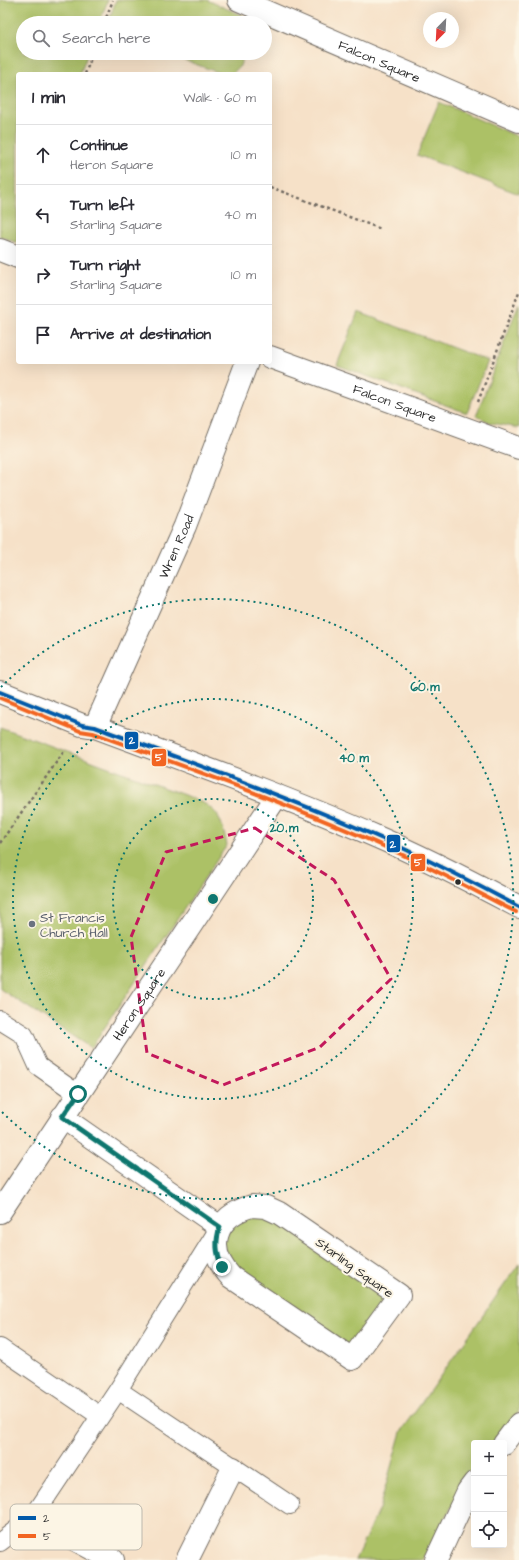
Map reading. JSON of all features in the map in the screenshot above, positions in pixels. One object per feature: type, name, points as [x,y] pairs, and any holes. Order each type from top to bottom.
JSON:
[{"type":"street","name":"Falcon Square","points":[[239,0],[519,121]]},
{"type":"street","points":[[0,250],[16,256]]},
{"type":"street","name":"Falcon Square","points":[[272,358],[519,448]]},
{"type":"street","name":"Wren Road","points":[[89,726],[185,526],[247,364]]},
{"type":"street","points":[[0,692],[277,796],[389,842],[466,878],[519,907]]},
{"type":"street","name":"Heron Square","points":[[0,1212],[277,796]]},
{"type":"street","points":[[62,1117],[220,1227]]},
{"type":"street","name":"Starling Square","points":[[252,1206],[266,1207],[279,1213],[399,1296],[352,1359],[231,1277],[222,1267],[216,1254],[216,1240],[220,1227],[227,1218],[239,1210],[252,1206]]},
{"type":"street","points":[[507,1440],[519,1424]]},
{"type":"street","points":[[187,1560],[233,1468]]},
{"type":"street","points":[[436,1560],[471,1487]]},
{"type":"street","points":[[94,1550],[112,1560]]},
{"type":"lane","points":[[0,1020],[24,1035],[38,1066],[78,1094]]},
{"type":"lane","points":[[42,1504],[118,1390],[220,1227]]},
{"type":"lane","points":[[0,1348],[100,1416]]},
{"type":"lane","points":[[118,1390],[290,1505]]},
{"type":"lane","points":[[0,1542],[10,1534]]},
{"type":"path","points":[[107,16],[113,0]]},
{"type":"path","points":[[86,72],[90,60]]},
{"type":"path","points":[[272,189],[381,229]]},
{"type":"path","points":[[468,429],[519,292]]},
{"type":"path","points":[[0,843],[89,726]]},
{"type":"highlighted area","points":[[255,828],[334,880],[391,979],[320,1047],[223,1085],[147,1053],[131,937],[166,852]]},
{"type":"green space","points":[[0,0],[108,0],[102,16],[16,16],[16,60],[85,60],[81,72],[16,72],[16,243],[0,236]]},
{"type":"green space","points":[[116,0],[207,0],[244,16],[110,16]]},
{"type":"green space","points":[[184,60],[242,60],[240,66],[234,72],[217,72]]},
{"type":"green space","points":[[439,102],[519,137],[519,194],[417,155]]},
{"type":"green space","points":[[519,303],[519,428],[491,423],[476,416]]},
{"type":"green space","points":[[358,312],[488,361],[467,413],[337,365]]},
{"type":"green space","points":[[0,727],[195,799],[210,807],[215,812],[223,828],[227,845],[91,1048],[0,989]]},
{"type":"green space","points":[[252,1206],[399,1295],[352,1359],[231,1277],[220,1227]]},
{"type":"green space","points":[[519,1264],[519,1411],[495,1440],[471,1440],[471,1471],[422,1560],[355,1560],[379,1509],[401,1432]]},
{"type":"transit line","name":"2","points":[[0,692],[82,725],[95,727],[320,812],[394,844],[519,907]]},
{"type":"transit line","name":"5","points":[[0,698],[80,731],[93,733],[319,818],[408,857],[516,912]]},
{"type":"place","name":"St Francis Church Hall","points":[[32,924]]},
{"type":"route","points":[[78,1094],[62,1117],[220,1227],[216,1240],[216,1254],[222,1267]]}]
